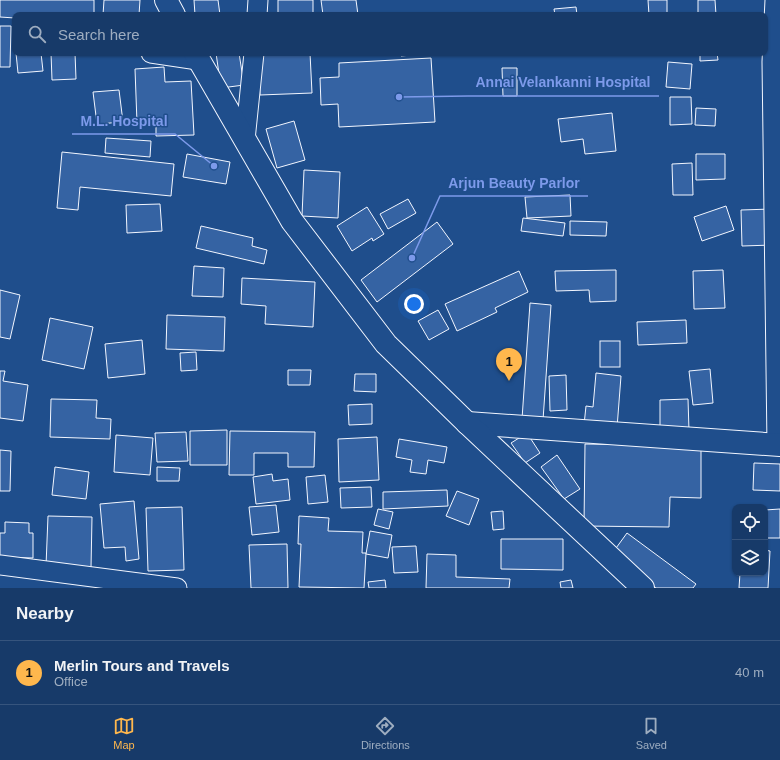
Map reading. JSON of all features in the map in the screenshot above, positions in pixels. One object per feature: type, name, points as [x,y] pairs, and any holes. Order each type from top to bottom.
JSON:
[{"type":"main road","points":[[166,0],[172,12]]},
{"type":"main road","points":[[197,56],[292,221],[386,344],[467,423],[643,588]]},
{"type":"main road","points":[[467,423],[779,445]]},
{"type":"street","points":[[257,12],[258,0]]},
{"type":"street","points":[[775,0],[772,62],[779,445]]},
{"type":"street","points":[[245,140],[254,56]]},
{"type":"street","points":[[0,565],[177,588]]},
{"type":"building","points":[[0,0],[94,0],[94,12],[12,12],[12,18],[0,17]]},
{"type":"building","points":[[104,0],[140,0],[139,12],[103,12]]},
{"type":"building","points":[[194,0],[218,0],[220,12],[195,12]]},
{"type":"building","points":[[278,0],[313,0],[313,12],[278,12]]},
{"type":"building","points":[[321,0],[356,0],[358,12],[323,12]]},
{"type":"building","points":[[648,0],[667,0],[667,12],[649,12]]},
{"type":"building","points":[[698,0],[715,0],[716,12],[698,12]]},
{"type":"building","points":[[576,7],[577,12],[554,12],[554,9]]},
{"type":"building","points":[[0,26],[11,26],[10,67],[0,67]]},
{"type":"building","points":[[16,56],[41,56],[43,71],[18,73]]},
{"type":"building","points":[[51,56],[75,56],[76,79],[52,80]]},
{"type":"building","points":[[216,56],[239,56],[244,85],[221,88]]},
{"type":"building","points":[[258,56],[310,56],[312,93],[260,95]]},
{"type":"building","points":[[700,56],[717,56],[718,60],[700,61]]},
{"type":"building","points":[[431,58],[435,122],[339,127],[338,104],[321,105],[320,78],[339,77],[339,63]]},
{"type":"building","points":[[668,62],[692,64],[690,89],[666,87]]},
{"type":"building","points":[[164,67],[165,82],[191,81],[194,135],[156,136],[156,122],[137,123],[135,69]]},
{"type":"building","points":[[502,68],[517,68],[517,96],[503,96]]},
{"type":"building","points":[[119,90],[123,122],[97,124],[93,92]]},
{"type":"building","points":[[670,97],[691,97],[692,124],[670,125]]},
{"type":"building","points":[[696,108],[716,109],[715,126],[695,125]]},
{"type":"building","points":[[612,113],[616,151],[585,154],[583,139],[561,142],[558,119]]},
{"type":"building","points":[[294,121],[305,160],[277,168],[266,129]]},
{"type":"building","points":[[106,138],[151,141],[150,157],[105,153]]},
{"type":"building","points":[[62,152],[174,164],[171,196],[80,187],[78,210],[57,208]]},
{"type":"building","points":[[187,154],[230,162],[226,184],[183,177]]},
{"type":"building","points":[[696,154],[725,154],[725,179],[696,180]]},
{"type":"building","points":[[692,163],[693,195],[673,195],[672,164]]},
{"type":"building","points":[[304,170],[340,172],[338,218],[302,216]]},
{"type":"building","points":[[570,195],[571,216],[527,218],[525,197]]},
{"type":"building","points":[[408,199],[416,213],[388,229],[380,214]]},
{"type":"building","points":[[160,204],[162,231],[127,233],[126,205]]},
{"type":"building","points":[[726,206],[734,230],[702,241],[694,217]]},
{"type":"building","points":[[367,207],[384,234],[373,241],[372,238],[352,251],[337,226]]},
{"type":"building","points":[[772,209],[773,245],[742,246],[741,210]]},
{"type":"building","points":[[523,218],[565,223],[563,236],[521,231]]},
{"type":"building","points":[[570,221],[607,222],[606,236],[570,235]]},
{"type":"building","points":[[437,222],[453,244],[377,302],[361,280]]},
{"type":"building","points":[[201,226],[253,238],[252,246],[267,250],[264,264],[196,248]]},
{"type":"building","points":[[194,266],[224,268],[223,297],[192,296]]},
{"type":"building","points":[[616,270],[616,301],[590,302],[589,290],[556,291],[555,271]]},
{"type":"building","points":[[723,270],[725,308],[694,309],[693,271]]},
{"type":"building","points":[[519,271],[528,292],[495,308],[497,312],[457,331],[445,304]]},
{"type":"building","points":[[242,278],[315,282],[313,327],[265,324],[266,306],[241,304]]},
{"type":"building","points":[[0,290],[20,295],[10,339],[0,337]]},
{"type":"building","points":[[530,303],[551,305],[543,420],[522,419]]},
{"type":"building","points":[[438,310],[449,329],[429,340],[418,321]]},
{"type":"building","points":[[167,315],[225,317],[224,351],[166,349]]},
{"type":"building","points":[[50,318],[93,327],[84,369],[42,360]]},
{"type":"building","points":[[686,320],[687,343],[638,345],[637,322]]},
{"type":"building","points":[[142,340],[145,374],[108,378],[105,344]]},
{"type":"building","points":[[600,341],[620,341],[620,367],[600,367]]},
{"type":"building","points":[[196,352],[197,370],[181,371],[180,353]]},
{"type":"building","points":[[710,369],[713,403],[693,405],[689,371]]},
{"type":"building","points":[[288,370],[311,370],[310,385],[288,385]]},
{"type":"building","points":[[0,371],[5,371],[3,381],[28,385],[23,421],[0,418]]},
{"type":"building","points":[[596,373],[621,376],[617,428],[584,425],[586,406],[593,407]]},
{"type":"building","points":[[355,374],[376,374],[376,392],[354,391]]},
{"type":"building","points":[[566,375],[567,410],[550,411],[549,376]]},
{"type":"building","points":[[51,399],[97,400],[96,418],[111,419],[110,439],[50,437]]},
{"type":"building","points":[[688,399],[689,431],[660,431],[660,400]]},
{"type":"building","points":[[372,404],[372,424],[349,425],[348,405]]},
{"type":"building","points":[[227,430],[227,465],[190,465],[190,431]]},
{"type":"building","points":[[230,431],[315,432],[314,467],[288,467],[288,453],[254,453],[254,475],[229,475]]},
{"type":"building","points":[[186,432],[188,461],[157,462],[155,433]]},
{"type":"building","points":[[527,433],[540,453],[525,463],[511,443]]},
{"type":"building","points":[[116,435],[153,438],[150,475],[114,472]]},
{"type":"building","points":[[377,437],[379,480],[339,482],[338,439]]},
{"type":"building","points":[[399,439],[447,447],[444,463],[428,460],[426,474],[410,472],[412,460],[396,457]]},
{"type":"building","points":[[585,444],[701,446],[701,498],[670,497],[669,527],[584,526]]},
{"type":"building","points":[[0,450],[11,451],[10,491],[0,491]]},
{"type":"building","points":[[557,455],[580,489],[564,499],[541,467]]},
{"type":"building","points":[[754,463],[780,464],[780,491],[753,490]]},
{"type":"building","points":[[55,467],[89,472],[86,499],[52,495]]},
{"type":"building","points":[[157,467],[180,468],[179,481],[157,481]]},
{"type":"building","points":[[272,474],[273,481],[288,479],[290,500],[256,504],[253,477]]},
{"type":"building","points":[[325,475],[328,502],[308,504],[306,477]]},
{"type":"building","points":[[371,487],[372,507],[341,508],[340,488]]},
{"type":"building","points":[[447,490],[448,506],[383,509],[383,492]]},
{"type":"building","points":[[457,491],[479,499],[469,525],[446,516]]},
{"type":"building","points":[[134,501],[139,559],[126,561],[125,547],[104,548],[100,504]]},
{"type":"building","points":[[276,505],[279,532],[252,535],[249,507]]},
{"type":"building","points":[[182,507],[184,570],[148,571],[146,508]]},
{"type":"building","points":[[378,509],[393,512],[389,529],[374,525]]},
{"type":"building","points":[[780,509],[780,538],[768,538],[768,510]]},
{"type":"building","points":[[503,511],[504,529],[493,530],[491,512]]},
{"type":"building","points":[[48,516],[92,517],[91,568],[46,566]]},
{"type":"building","points":[[299,516],[329,518],[328,531],[363,532],[362,553],[366,553],[364,588],[299,587],[301,544],[298,544]]},
{"type":"building","points":[[5,522],[29,523],[29,533],[33,533],[33,558],[0,557],[0,533],[5,533]]},
{"type":"building","points":[[370,531],[392,535],[388,558],[366,554]]},
{"type":"building","points":[[627,533],[696,584],[693,588],[656,588],[611,555]]},
{"type":"building","points":[[501,539],[563,539],[563,570],[501,569]]},
{"type":"building","points":[[287,544],[288,588],[251,588],[249,545]]},
{"type":"building","points":[[416,546],[418,572],[394,573],[392,547]]},
{"type":"building","points":[[768,551],[770,551],[768,588],[739,588],[740,576],[768,576]]},
{"type":"building","points":[[427,554],[456,555],[456,577],[510,579],[509,588],[426,588]]},
{"type":"building","points":[[385,580],[386,588],[369,588],[368,582]]},
{"type":"building","points":[[571,580],[573,588],[561,588],[560,582]]},
{"type":"place","name":"Annai Velankanni Hospital","points":[[399,97]]},
{"type":"place","name":"M.L. Hospital","points":[[214,166]]},
{"type":"place","name":"Arjun Beauty Parlor","points":[[412,258]]},
{"type":"place","name":"Merlin Tours and Travels","points":[[509,381]]}]
